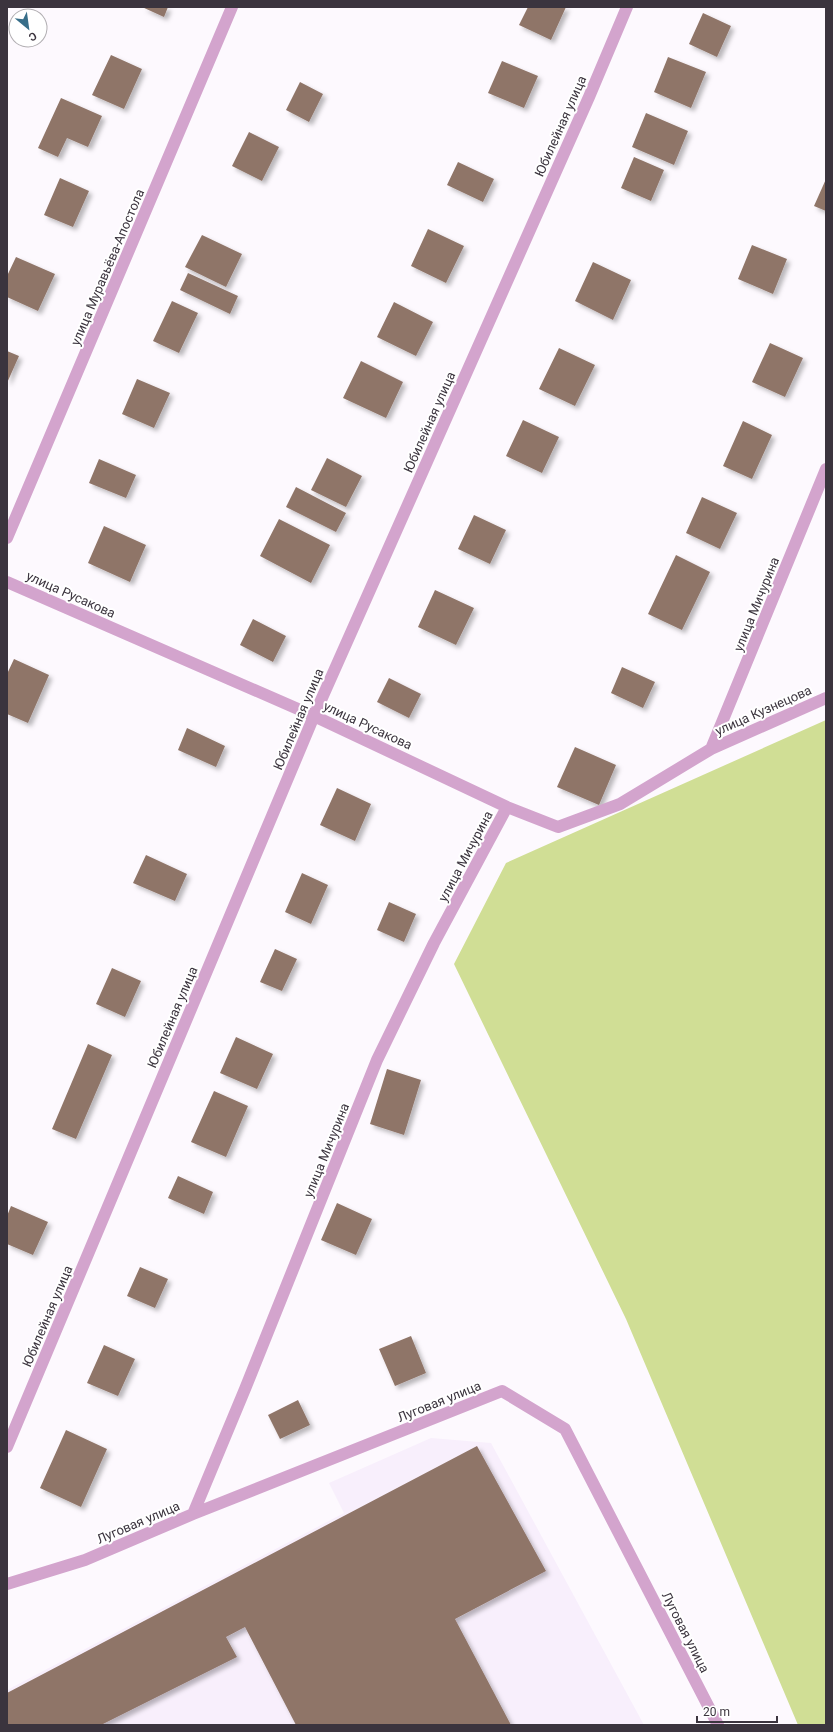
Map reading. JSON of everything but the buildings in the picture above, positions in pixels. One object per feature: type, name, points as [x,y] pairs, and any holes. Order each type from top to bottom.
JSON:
[{"type":"street","name":"улица Муравьёва-Апостола","points":[[7,538],[232,7]]},
{"type":"street","name":"Юбилейная улица","points":[[7,1447],[314,716],[586,104],[627,7]]},
{"type":"street","name":"улица Мичурина","points":[[711,749],[826,469]]},
{"type":"street","name":"улица Русакова","points":[[7,582],[314,716],[507,807],[558,827],[620,804],[711,749]]},
{"type":"street","name":"улица Кузнецова","points":[[711,749],[826,698]]},
{"type":"street","name":"улица Мичурина","points":[[193,1514],[246,1390],[377,1060],[434,943],[507,807]]},
{"type":"street","name":"Луговая улица","points":[[7,1584],[85,1560],[193,1514],[502,1391],[565,1429],[718,1725]]},
{"type":"shaded area","points":[[431,1438],[491,1443],[644,1725],[7,1725],[7,1690],[344,1513],[329,1483]]},
{"type":"green space","points":[[826,720],[826,1725],[798,1725],[626,1319],[454,964],[506,863]]}]
